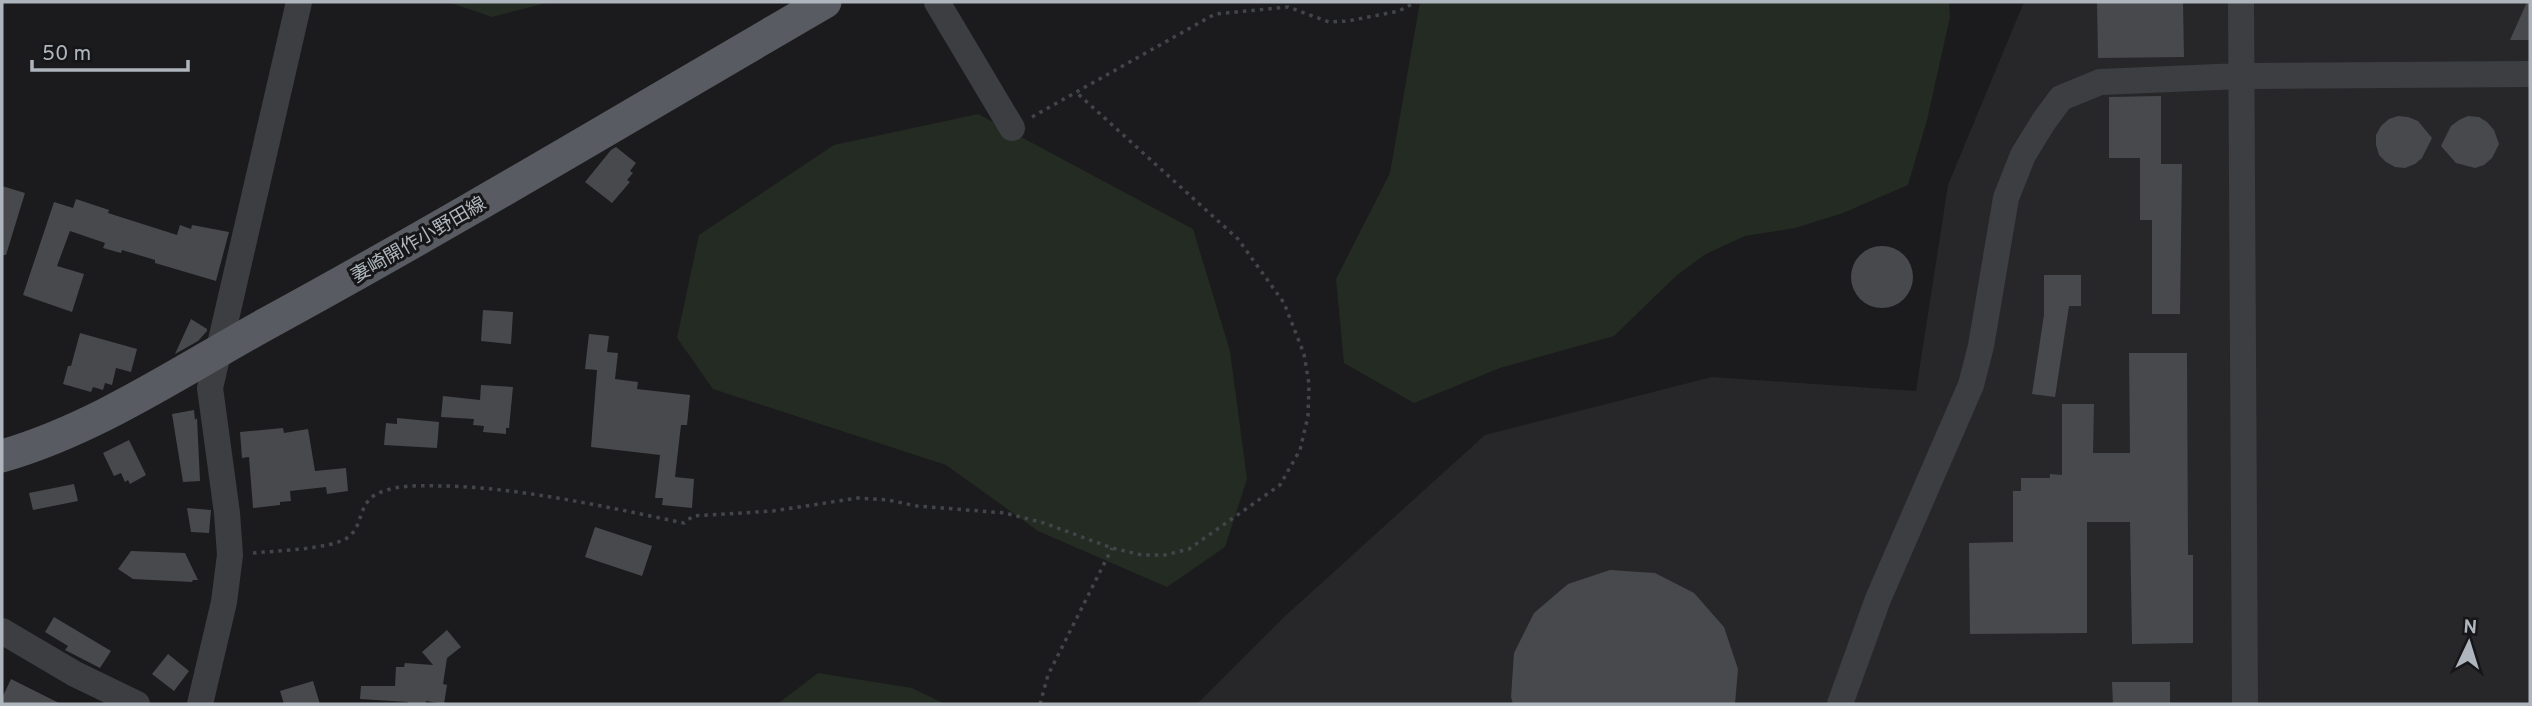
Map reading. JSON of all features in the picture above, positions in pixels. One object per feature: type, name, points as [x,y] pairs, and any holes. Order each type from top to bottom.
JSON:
[{"type":"main road","name":"妻崎開作小野田線","points":[[2,456],[116,409],[384,260],[825,2]]},
{"type":"street","points":[[200,704],[224,602],[230,555],[210,388],[299,2]]},
{"type":"street","points":[[937,2],[1012,128]]},
{"type":"street","points":[[2241,2],[2245,704]]},
{"type":"street","points":[[1840,704],[1878,599],[1971,385],[2006,198],[2023,155],[2061,98],[2099,82],[2241,76],[2530,74]]},
{"type":"street","points":[[2,631],[75,674],[137,704]]},
{"type":"path","points":[[1012,128],[1214,13],[1289,7],[1320,21],[1348,21],[1399,11],[1416,2]]},
{"type":"path","points":[[230,555],[319,546],[346,540],[355,530],[362,509],[370,498],[384,491],[408,486],[507,490],[684,523],[692,516],[773,511],[858,498],[888,500],[917,506],[1005,513],[1044,523],[1112,548],[1142,555],[1165,555],[1189,549],[1280,485],[1300,450],[1308,416],[1309,384],[1304,354],[1284,303],[1238,239],[1077,93]]},
{"type":"path","points":[[1040,704],[1048,675],[1112,548]]},
{"type":"shaded area","points":[[448,2],[550,2],[492,17]]},
{"type":"shaded area","points":[[1420,2],[1949,2],[1950,17],[1927,120],[1908,185],[1843,213],[1795,228],[1745,236],[1704,255],[1676,276],[1614,336],[1500,368],[1414,403],[1344,363],[1336,279],[1390,173]]},
{"type":"shaded area","points":[[2024,2],[2530,2],[2530,704],[1197,704],[1283,618],[1485,435],[1712,377],[1916,391],[1948,185]]},
{"type":"shaded area","points":[[978,114],[1193,229],[1230,351],[1247,479],[1225,547],[1167,587],[1038,531],[946,465],[713,389],[677,338],[699,235],[834,145]]},
{"type":"shaded area","points":[[818,673],[912,688],[945,704],[781,704],[780,702]]},
{"type":"building","points":[[2097,2],[2183,2],[2184,57],[2098,58]]},
{"type":"building","points":[[2527,2],[2530,2],[2530,40],[2510,40]]},
{"type":"building","points":[[2161,96],[2161,164],[2182,164],[2180,314],[2152,314],[2152,220],[2140,220],[2140,158],[2109,158],[2109,97]]},
{"type":"building","points":[[2398,116],[2418,121],[2432,138],[2422,158],[2405,168],[2386,162],[2379,155],[2376,145],[2376,135],[2381,126]]},
{"type":"building","points":[[2468,116],[2479,117],[2487,122],[2494,130],[2499,144],[2492,158],[2475,168],[2456,163],[2441,146],[2451,126]]},
{"type":"building","points":[[616,147],[636,163],[627,180],[630,182],[612,203],[585,182]]},
{"type":"building","points":[[2,186],[25,193],[6,255],[2,255]]},
{"type":"building","points":[[76,199],[109,210],[108,213],[177,235],[180,225],[191,229],[192,225],[229,232],[216,281],[122,250],[121,253],[103,248],[105,243],[70,231],[57,266],[84,274],[72,312],[23,295],[54,202],[73,208]]},
{"type":"building","points":[[1876,246],[1888,246],[1904,255],[1911,265],[1911,289],[1904,299],[1888,308],[1876,308],[1865,303],[1856,294],[1851,283],[1851,271],[1856,260],[1865,251]]},
{"type":"building","points":[[2044,275],[2081,275],[2081,306],[2069,306],[2055,397],[2032,394],[2044,315]]},
{"type":"building","points":[[483,310],[513,312],[511,344],[481,341]]},
{"type":"building","points":[[191,319],[207,331],[198,341],[175,354]]},
{"type":"building","points":[[80,333],[137,349],[131,372],[116,368],[112,385],[105,383],[103,390],[93,387],[91,392],[63,384]]},
{"type":"building","points":[[589,334],[609,336],[607,352],[618,353],[615,379],[638,382],[637,389],[690,395],[687,425],[681,425],[675,477],[694,479],[692,508],[662,505],[663,498],[655,498],[660,455],[591,447],[597,370],[585,369]]},
{"type":"building","points":[[2129,353],[2187,353],[2188,555],[2193,555],[2193,643],[2132,644],[2130,522],[2087,522],[2087,633],[1970,634],[1969,543],[2013,542],[2013,491],[2021,491],[2021,478],[2050,478],[2050,474],[2062,475],[2062,404],[2094,404],[2093,453],[2130,453]]},
{"type":"building","points":[[481,385],[513,387],[506,434],[483,432],[484,426],[473,425],[474,419],[441,417],[443,396],[480,400]]},
{"type":"building","points":[[194,410],[195,420],[197,418],[200,481],[183,482],[172,414]]},
{"type":"building","points":[[397,418],[439,422],[437,448],[384,445],[386,423],[397,424]]},
{"type":"building","points":[[283,428],[284,433],[308,429],[315,471],[346,468],[348,491],[327,494],[326,487],[290,491],[291,501],[253,508],[249,457],[242,458],[240,432]]},
{"type":"building","points":[[129,440],[146,475],[130,484],[128,480],[125,482],[121,473],[114,476],[103,453]]},
{"type":"building","points":[[74,484],[78,501],[33,510],[29,493]]},
{"type":"building","points":[[187,508],[211,510],[209,533],[191,532]]},
{"type":"building","points":[[595,527],[652,546],[642,576],[585,557]]},
{"type":"building","points":[[131,551],[185,553],[198,580],[133,579],[118,569]]},
{"type":"building","points":[[1610,570],[1655,573],[1694,593],[1724,627],[1738,669],[1735,704],[1513,704],[1511,697],[1514,653],[1534,613],[1568,584]]},
{"type":"building","points":[[54,617],[111,651],[100,668],[65,650],[68,646],[45,632]]},
{"type":"building","points":[[447,630],[461,647],[447,658],[443,684],[447,685],[444,704],[426,701],[426,704],[408,704],[360,699],[361,686],[395,686],[396,667],[404,667],[405,663],[433,665],[422,652]]},
{"type":"building","points":[[168,654],[189,671],[174,691],[152,674]]},
{"type":"building","points":[[11,679],[61,704],[2,704]]},
{"type":"building","points":[[313,681],[320,704],[284,704],[280,691]]},
{"type":"building","points":[[2112,682],[2170,682],[2170,704],[2113,704]]}]
